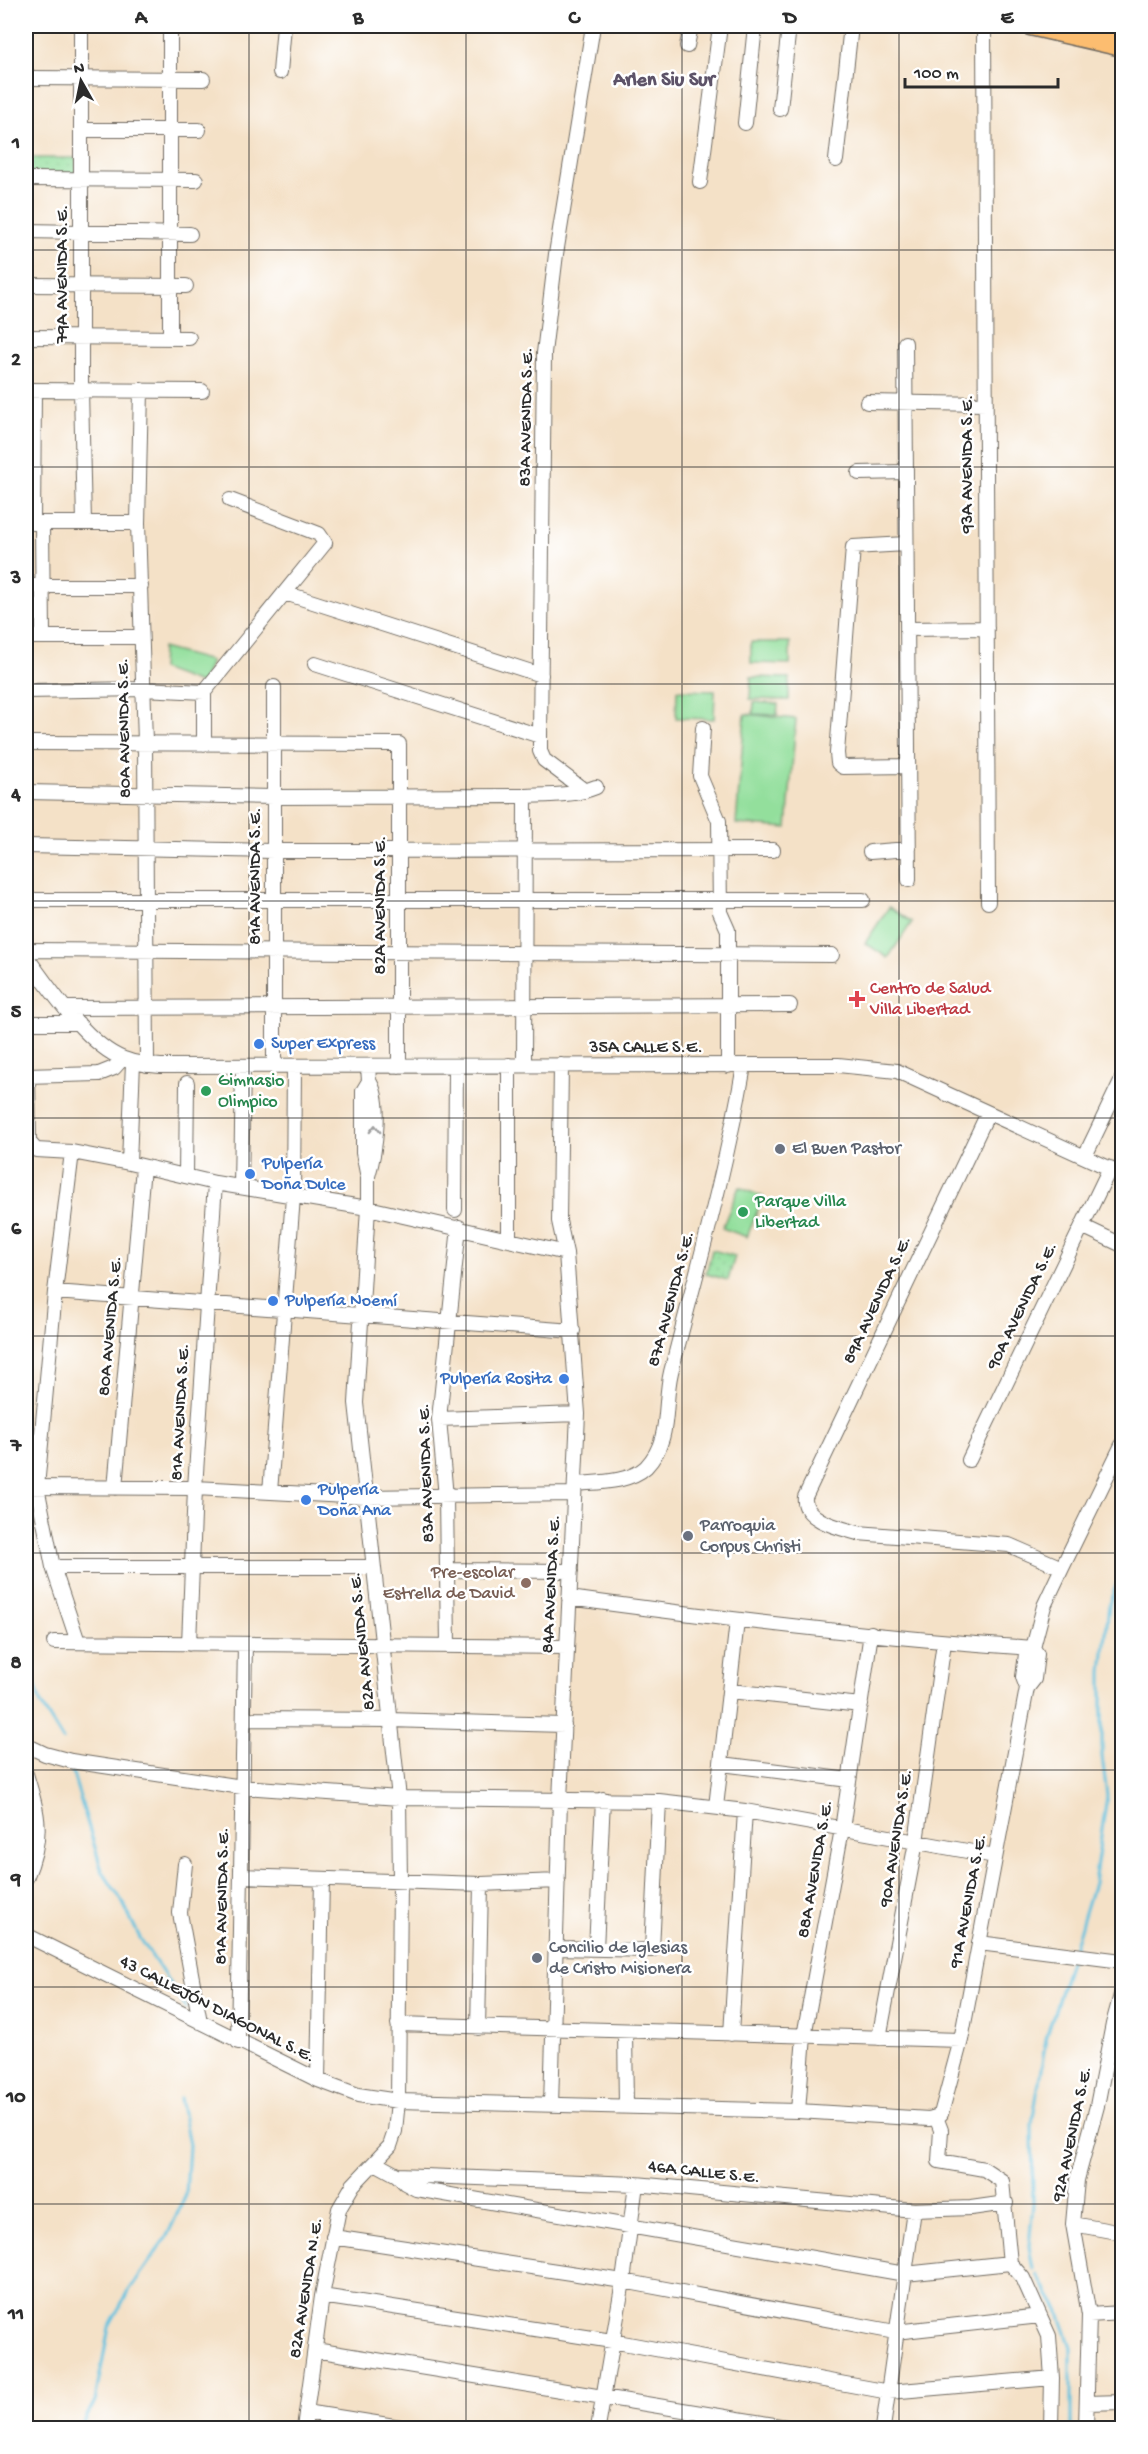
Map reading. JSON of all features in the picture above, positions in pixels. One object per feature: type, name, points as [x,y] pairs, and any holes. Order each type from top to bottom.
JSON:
[{"type":"main road","points":[[1030,26],[1122,33]]},
{"type":"main road","points":[[1079,29],[1122,47]]},
{"type":"street","name":"79A AVENIDA S.E.","points":[[81,26],[81,390],[84,523]]},
{"type":"street","points":[[170,26],[170,338]]},
{"type":"street","points":[[280,72],[284,26]]},
{"type":"street","name":"83A AVENIDA S.E.","points":[[525,796],[590,789],[544,760],[540,751],[540,736],[544,353],[556,254],[593,26]]},
{"type":"street","points":[[687,46],[690,26]]},
{"type":"street","points":[[700,182],[720,26]]},
{"type":"street","points":[[745,123],[755,26]]},
{"type":"street","points":[[780,109],[789,26]]},
{"type":"street","points":[[836,160],[851,26]]},
{"type":"street","name":"93A AVENIDA S.E.","points":[[984,26],[988,902]]},
{"type":"street","points":[[26,78],[203,79]]},
{"type":"street","points":[[81,130],[199,130]]},
{"type":"street","points":[[26,179],[196,180]]},
{"type":"street","points":[[26,231],[190,234]]},
{"type":"street","points":[[26,285],[186,286]]},
{"type":"street","points":[[26,337],[189,338]]},
{"type":"street","points":[[905,343],[909,880]]},
{"type":"street","points":[[43,637],[43,586],[34,523],[30,390],[202,391]]},
{"type":"street","name":"80A AVENIDA S.E.","points":[[129,1162],[134,1062],[145,1006],[145,742],[138,523],[141,390]]},
{"type":"street","points":[[867,402],[986,404]]},
{"type":"street","points":[[859,473],[906,472]]},
{"type":"street","points":[[204,744],[204,692],[325,543],[319,534],[230,500]]},
{"type":"street","points":[[34,523],[138,523]]},
{"type":"street","points":[[906,544],[853,547],[837,753],[838,763],[843,767],[908,766]]},
{"type":"street","points":[[26,586],[141,586]]},
{"type":"street","points":[[285,593],[541,675]]},
{"type":"street","points":[[907,629],[987,628]]},
{"type":"street","points":[[26,637],[141,637]]},
{"type":"street","points":[[315,664],[540,736]]},
{"type":"street","name":"81A AVENIDA S.E.","points":[[274,687],[274,1066]]},
{"type":"street","points":[[26,691],[143,689],[204,692]]},
{"type":"street","points":[[703,728],[700,776],[719,821],[719,900],[723,923],[728,930],[726,953],[728,1066]]},
{"type":"street","points":[[26,743],[274,744]]},
{"type":"street","name":"82A AVENIDA S.E.","points":[[274,744],[399,744],[399,1066]]},
{"type":"street","points":[[26,792],[274,797],[525,796],[524,1065]]},
{"type":"street","points":[[26,846],[274,851],[773,850]]},
{"type":"street","points":[[870,852],[909,849]]},
{"type":"street","points":[[26,900],[863,900]]},
{"type":"street","points":[[26,950],[832,955]]},
{"type":"street","points":[[26,956],[78,1023],[98,1044],[134,1062]]},
{"type":"street","points":[[66,1008],[790,1005]]},
{"type":"street","points":[[26,1023],[78,1023]]},
{"type":"street","points":[[134,1062],[99,1074],[27,1077],[29,1142],[36,1150],[72,1152],[129,1162],[215,1183],[368,1208],[566,1253]]},
{"type":"street","name":"35A CALLE S.E.","points":[[134,1062],[243,1066],[849,1065],[897,1071],[1116,1171]]},
{"type":"street","points":[[508,1240],[509,1065]]},
{"type":"street","name":"84A AVENIDA S.E.","points":[[551,2105],[560,1800],[578,1414],[566,1253],[559,1221],[561,1065]]},
{"type":"street","points":[[241,1187],[243,1066]]},
{"type":"street","points":[[270,1492],[293,1197],[294,1066]]},
{"type":"street","name":"82A AVENIDA S.E.","points":[[368,1066],[369,1081],[375,1090],[375,1154],[368,1178],[356,1403],[399,1798],[398,2101]]},
{"type":"street","points":[[455,1210],[456,1066]]},
{"type":"street","name":"87A AVENIDA S.E.","points":[[31,1487],[195,1488],[365,1497],[446,1497],[575,1489],[626,1478],[644,1469],[661,1440],[666,1426],[670,1376],[711,1222],[744,1066]]},
{"type":"street","points":[[1085,1156],[1122,1079]]},
{"type":"street","points":[[186,1176],[187,1083]]},
{"type":"street","name":"89A AVENIDA S.E.","points":[[988,1113],[870,1357],[805,1497],[804,1504],[811,1515],[858,1533],[1009,1545],[1062,1568]]},
{"type":"street","points":[[72,1152],[31,1487],[53,1568],[78,1642]]},
{"type":"street","name":"80A AVENIDA S.E.","points":[[115,1488],[143,1167]]},
{"type":"street","name":"90A AVENIDA S.E.","points":[[969,1460],[1082,1226],[1116,1171]]},
{"type":"street","name":"81A AVENIDA S.E.","points":[[189,1644],[195,1488],[215,1183]]},
{"type":"street","points":[[1082,1226],[1122,1245]]},
{"type":"street","name":"83A AVENIDA S.E.","points":[[448,1646],[446,1497],[439,1419],[459,1227]]},
{"type":"street","points":[[55,1292],[573,1331]]},
{"type":"street","points":[[439,1419],[578,1414]]},
{"type":"street","name":"91A AVENIDA S.E.","points":[[936,2117],[941,2114],[961,2040],[1027,1688],[1023,1677],[1026,1654],[1033,1648],[1044,1606],[1122,1444]]},
{"type":"street","points":[[53,1568],[373,1567]]},
{"type":"street","points":[[448,1570],[571,1571]]},
{"type":"street","points":[[569,1598],[737,1621],[944,1642],[1033,1648]]},
{"type":"street","points":[[716,1807],[737,1621]]},
{"type":"street","name":"88A AVENIDA S.E.","points":[[798,2111],[804,2036],[842,1829],[871,1633]]},
{"type":"street","points":[[54,1642],[567,1647]]},
{"type":"street","name":"90A AVENIDA S.E.","points":[[879,2038],[916,1842],[944,1642]]},
{"type":"street","name":"81A AVENIDA S.E.","points":[[238,2042],[245,1644]]},
{"type":"street","points":[[730,1691],[861,1705]]},
{"type":"street","points":[[244,1719],[564,1725]]},
{"type":"street","points":[[26,1745],[71,1761],[242,1787],[399,1798],[659,1801],[746,1811],[996,1856]]},
{"type":"street","points":[[722,1764],[849,1780]]},
{"type":"street","points":[[26,1774],[38,1824],[38,1846],[26,1878]]},
{"type":"street","points":[[596,1949],[603,1799]]},
{"type":"street","points":[[556,1948],[652,1950],[659,1801]]},
{"type":"street","points":[[730,2034],[746,1811]]},
{"type":"street","points":[[184,1864],[180,1912],[200,2022]]},
{"type":"street","points":[[241,1876],[481,1884],[558,1881]]},
{"type":"street","points":[[318,2080],[322,1879]]},
{"type":"street","points":[[478,2028],[481,1884]]},
{"type":"street","name":"43 CALLEJÓN DIAGONAL S.E.","points":[[26,1935],[238,2042],[318,2080],[358,2095],[398,2101],[798,2111],[929,2119],[936,2117]]},
{"type":"street","points":[[979,1943],[1122,1961]]},
{"type":"street","name":"92A AVENIDA S.E.","points":[[1086,2428],[1089,2314],[1073,2224],[1077,2180],[1116,2045],[1113,2024],[1122,1990]]},
{"type":"street","points":[[398,2024],[961,2040]]},
{"type":"street","points":[[625,2031],[626,2106]]},
{"type":"street","name":"82A AVENIDA N.E.","points":[[304,2428],[322,2296],[339,2209],[354,2185],[390,2146],[396,2131],[398,2101]]},
{"type":"street","points":[[936,2117],[941,2130],[939,2161],[984,2169],[1002,2181],[1006,2203],[1010,2263],[1023,2278],[1049,2336],[1052,2378],[1051,2428]]},
{"type":"street","points":[[375,2163],[416,2189],[905,2274],[1010,2263]]},
{"type":"street","name":"46A CALLE S.E.","points":[[397,2175],[636,2184],[914,2210],[971,2208],[1006,2203]]},
{"type":"street","points":[[598,2428],[623,2281],[636,2184]]},
{"type":"street","points":[[883,2428],[914,2210]]},
{"type":"street","points":[[1073,2224],[1122,2233]]},
{"type":"street","points":[[333,2237],[623,2281],[895,2332],[1040,2316]]},
{"type":"street","points":[[322,2296],[612,2341],[889,2392],[1052,2378]]},
{"type":"street","points":[[1089,2314],[1122,2313]]},
{"type":"street","points":[[315,2350],[793,2428]]},
{"type":"street","points":[[1087,2403],[1122,2402]]},
{"type":"street","points":[[306,2412],[407,2428]]},
{"type":"green space","points":[[26,158],[76,158],[76,173],[26,173]]},
{"type":"green space","points":[[751,642],[790,642],[790,664],[751,663]]},
{"type":"green space","points":[[162,648],[211,661],[202,684],[161,669]]},
{"type":"green space","points":[[751,677],[789,678],[789,700],[750,699]]},
{"type":"green space","points":[[677,690],[715,691],[714,719],[676,718]]},
{"type":"green space","points":[[754,702],[778,704],[777,715],[753,714]]},
{"type":"green space","points":[[745,714],[796,719],[787,828],[736,824]]},
{"type":"green space","points":[[889,907],[912,922],[888,958],[865,943]]},
{"type":"green space","name":"Parque Villa Libertad","points":[[739,1187],[763,1197],[747,1237],[722,1228]]},
{"type":"green space","points":[[712,1250],[735,1256],[728,1280],[706,1274]]},
{"type":"waterway","points":[[1073,1952],[1094,1883],[1107,1796],[1102,1756],[1102,1672],[1109,1604],[1122,1571]]},
{"type":"waterway","points":[[26,1655],[41,1704],[63,1740]]},
{"type":"waterway","points":[[72,1771],[102,1871],[122,1901],[140,1938],[186,2008]]},
{"type":"waterway","points":[[1033,2269],[1029,2246],[1033,2204],[1032,2124],[1046,2039],[1071,1958]]},
{"type":"waterway","points":[[81,2428],[95,2401],[109,2327],[130,2289],[166,2238],[186,2195],[189,2145],[180,2098]]},
{"type":"waterway","points":[[1037,2275],[1058,2310],[1071,2347],[1071,2428]]},
{"type":"place","name":"Centro de Salud Villa Libertad","points":[[857,999]]},
{"type":"place","name":"Super Express","points":[[259,1044]]},
{"type":"place","name":"Gimnasio Olimpico","points":[[206,1091]]},
{"type":"place","name":"El Buen Pastor","points":[[780,1149]]},
{"type":"place","name":"Pulpería Doña Dulce","points":[[250,1174]]},
{"type":"place","name":"Parque Villa Libertad","points":[[743,1212]]},
{"type":"place","name":"Pulpería Noemí","points":[[273,1301]]},
{"type":"place","name":"Pulpería Rosita","points":[[564,1379]]},
{"type":"place","name":"Pulpería Doña Ana","points":[[306,1500]]},
{"type":"place","name":"Parroquia Corpus Christi","points":[[688,1536]]},
{"type":"place","name":"Pre-escolar Estrella de David","points":[[526,1583]]},
{"type":"place","name":"Concilio de Iglesias de Cristo Misionera","points":[[537,1958]]},
{"type":"district","name":"Arlen Siu Sur","points":[[664,81]]}]
